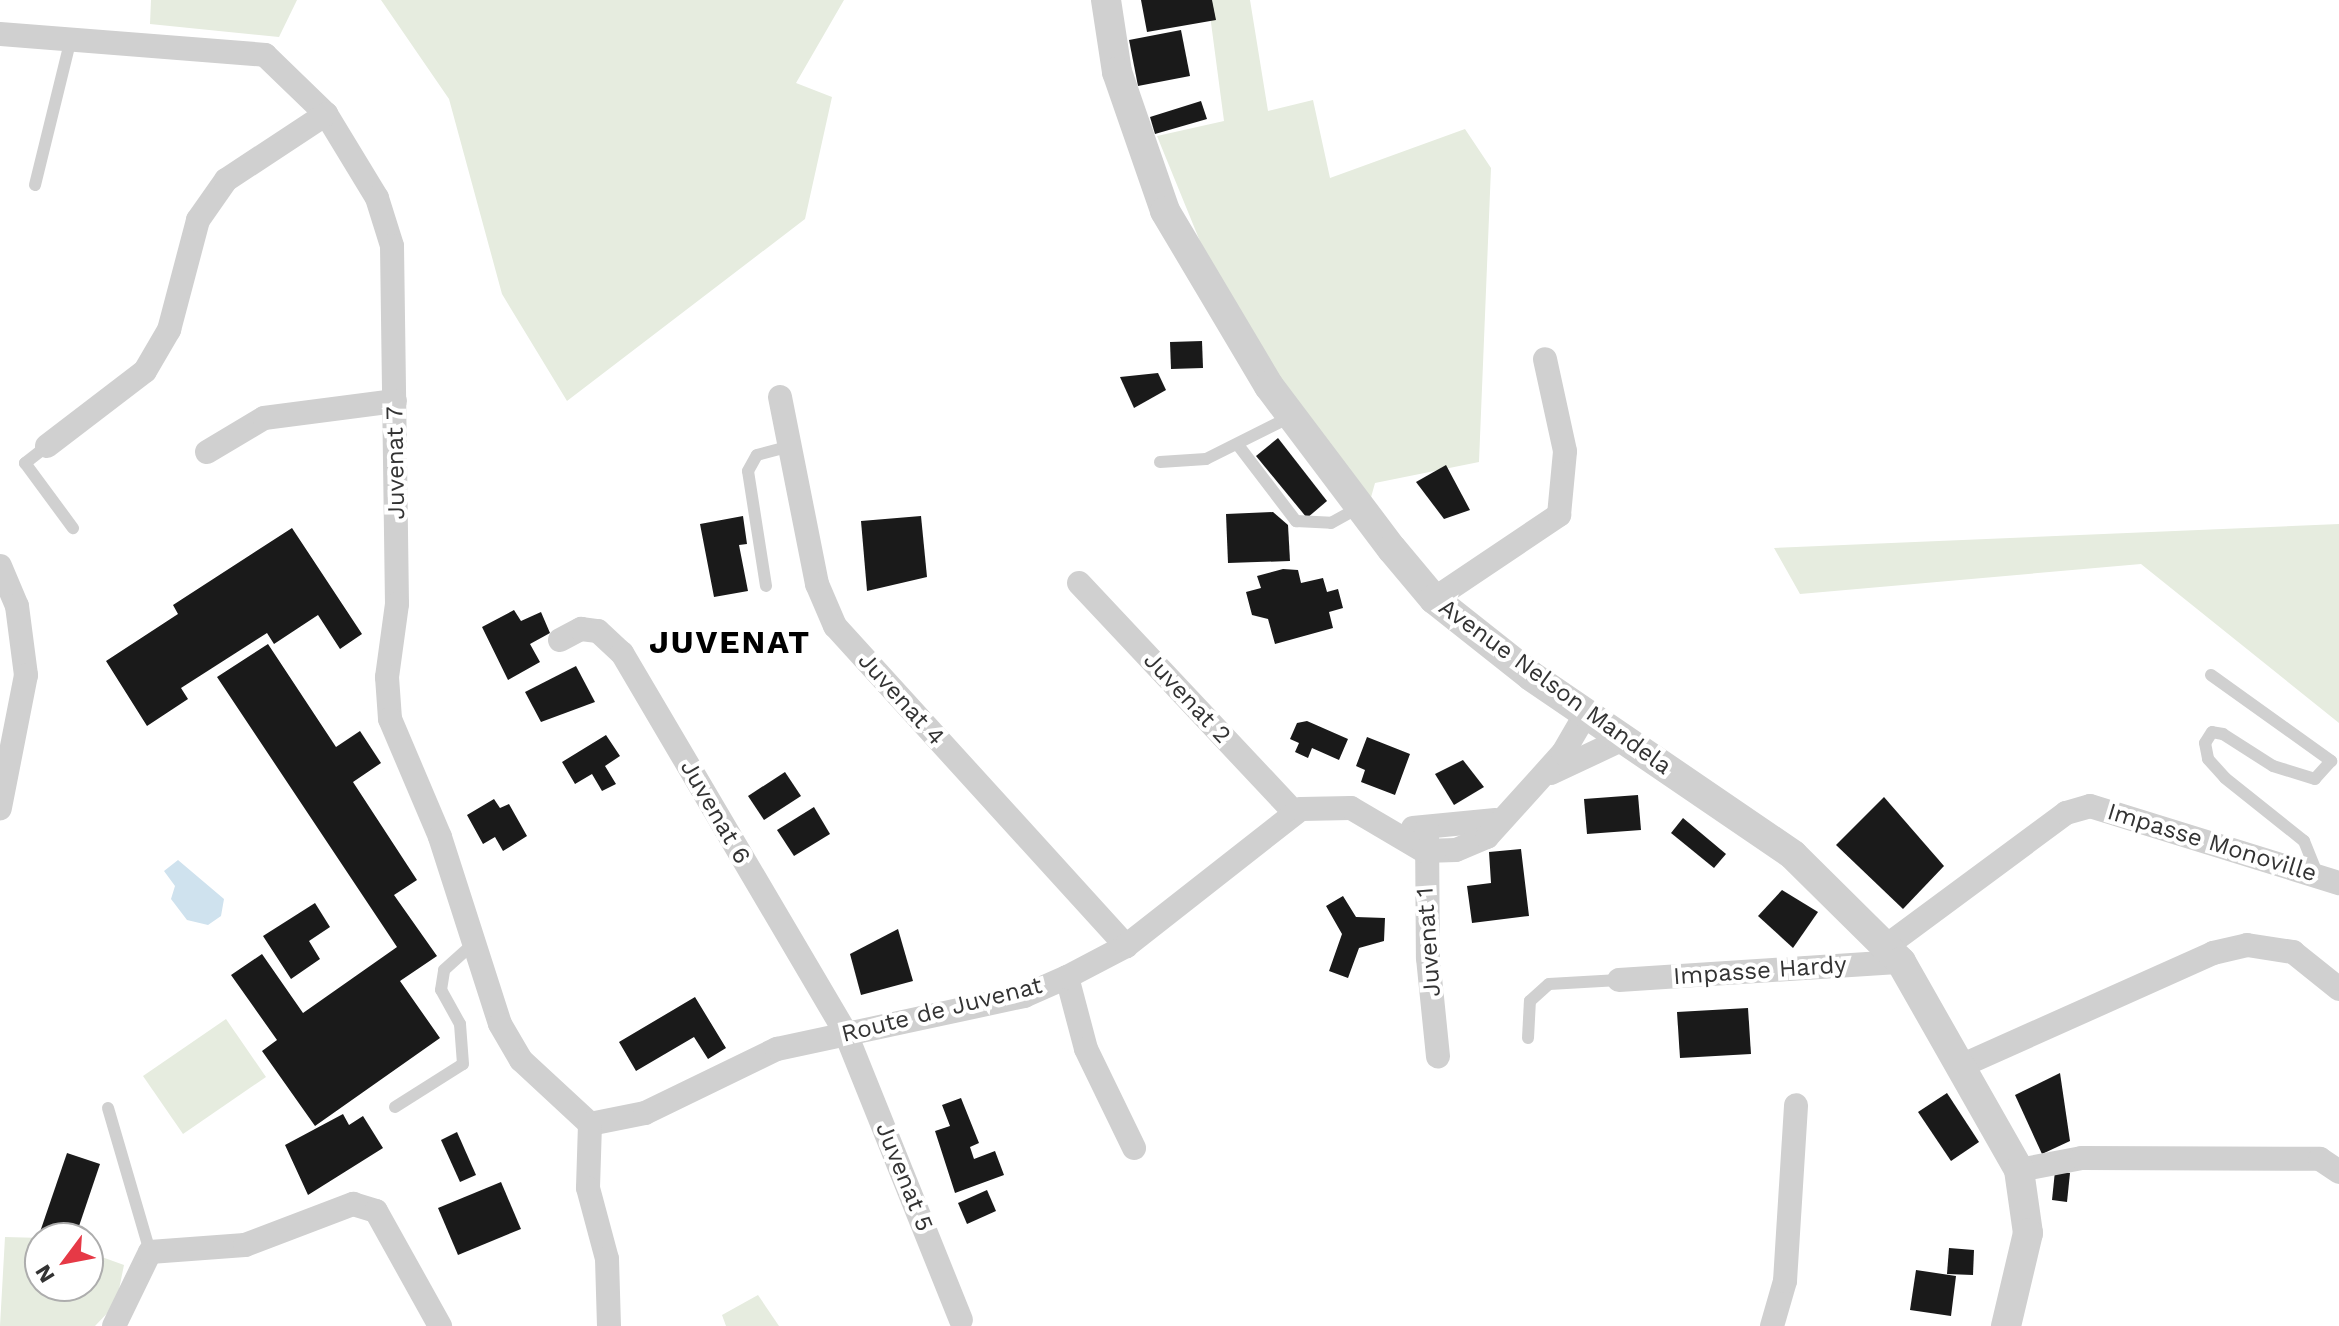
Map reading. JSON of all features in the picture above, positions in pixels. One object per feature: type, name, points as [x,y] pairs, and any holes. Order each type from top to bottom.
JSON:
[{"type":"street","name":"Avenue Nelson Mandela","points":[[1106,0],[1117,72],[1165,211],[1292,416],[1434,599],[1585,715],[1793,855],[1895,953],[1963,1065],[2019,1170],[2028,1233],[2006,1326]]},
{"type":"street","name":"Juvenat 7","points":[[0,34],[265,55],[326,114],[387,220],[395,401],[397,604],[386,697],[473,944],[521,1060],[590,1124]]},
{"type":"street","points":[[47,446],[145,371],[169,330],[198,220],[226,180],[326,114]]},
{"type":"street","points":[[1434,599],[1559,515],[1565,451],[1545,359]]},
{"type":"street","name":"Juvenat 4","points":[[780,397],[817,584],[835,626],[1126,946]]},
{"type":"street","points":[[207,452],[264,418],[395,401]]},
{"type":"street","points":[[0,566],[17,606],[26,675],[0,808]]},
{"type":"street","name":"Juvenat 2","points":[[1079,583],[1294,812]]},
{"type":"street","name":"Juvenat 6","points":[[560,640],[581,629],[598,631],[622,653],[846,1034]]},
{"type":"street","points":[[1294,812],[1351,808],[1426,840],[1496,820],[1541,778],[1585,715]]},
{"type":"street","points":[[1541,778],[1621,740]]},
{"type":"street","name":"Impasse Monoville","points":[[1895,953],[2066,813],[2090,806],[2328,878]]},
{"type":"street","name":"Route de Juvenat","points":[[590,1124],[645,1113],[742,1060],[1024,996],[1067,977],[1126,946],[1294,812]]},
{"type":"street","name":"Juvenat 1","points":[[1426,840],[1438,1056]]},
{"type":"street","points":[[1963,1065],[2213,953],[2247,945],[2293,952],[2339,989]]},
{"type":"street","name":"Impasse Hardy","points":[[1619,980],[1895,953]]},
{"type":"street","points":[[1067,977],[1086,1049],[1134,1148]]},
{"type":"street","name":"Juvenat 5","points":[[846,1034],[961,1320]]},
{"type":"street","points":[[1772,1326],[1785,1281],[1796,1105]]},
{"type":"street","points":[[590,1124],[588,1188],[607,1259],[609,1326]]},
{"type":"street","points":[[2019,1170],[2082,1158],[2320,1159],[2339,1172]]},
{"type":"street","points":[[114,1326],[150,1252],[245,1245],[353,1204],[376,1211],[440,1326]]},
{"type":"lane","points":[[35,185],[71,38]]},
{"type":"lane","points":[[1160,462],[1206,459],[1292,416]]},
{"type":"lane","points":[[1238,445],[1296,521],[1331,523],[1360,507]]},
{"type":"lane","points":[[47,446],[25,463],[73,528]]},
{"type":"lane","points":[[766,586],[748,471],[757,455],[790,446]]},
{"type":"lane","points":[[2211,675],[2331,761],[2315,779],[2273,766],[2223,734],[2212,732],[2205,743],[2208,759],[2225,778],[2304,841],[2328,878]]},
{"type":"lane","points":[[395,1107],[463,1064],[460,1024],[441,990],[444,970],[473,944]]},
{"type":"lane","points":[[1528,1038],[1530,1001],[1549,984],[1619,980]]},
{"type":"lane","points":[[108,1108],[150,1252]]},
{"type":"shaded area","points":[[151,0],[297,0],[279,37],[150,24]]},
{"type":"shaded area","points":[[381,0],[844,0],[796,83],[832,97],[805,219],[567,401],[502,294],[449,99]]},
{"type":"shaded area","points":[[1208,0],[1250,0],[1268,111],[1313,100],[1330,178],[1465,129],[1491,168],[1479,462],[1375,483],[1370,501],[1224,300],[1157,136],[1224,121]]},
{"type":"shaded area","points":[[2339,524],[2339,723],[2141,564],[1800,594],[1774,548]]},
{"type":"shaded area","points":[[226,1019],[266,1077],[183,1134],[143,1076]]},
{"type":"shaded area","points":[[5,1237],[24,1238],[24,1302],[104,1302],[104,1258],[124,1265],[116,1304],[95,1326],[0,1326]]},
{"type":"shaded area","points":[[758,1295],[779,1326],[726,1326],[722,1315]]},
{"type":"water","points":[[178,860],[224,899],[221,916],[208,925],[187,920],[171,899],[175,886],[164,871]]},
{"type":"building","points":[[1141,0],[1212,0],[1216,20],[1147,32]]},
{"type":"building","points":[[1181,30],[1190,76],[1138,86],[1129,40]]},
{"type":"building","points":[[1201,101],[1207,119],[1155,134],[1150,117]]},
{"type":"building","points":[[1202,341],[1203,368],[1171,369],[1170,342]]},
{"type":"building","points":[[1158,373],[1166,390],[1134,408],[1120,377]]},
{"type":"building","points":[[1278,438],[1327,501],[1307,518],[1256,456]]},
{"type":"building","points":[[1446,465],[1470,510],[1444,519],[1416,482]]},
{"type":"building","points":[[1273,512],[1288,525],[1290,561],[1228,563],[1226,514]]},
{"type":"building","points":[[743,516],[747,544],[739,545],[748,591],[714,597],[700,524]]},
{"type":"building","points":[[921,516],[927,577],[867,591],[861,521]]},
{"type":"building","points":[[292,528],[362,634],[340,649],[318,615],[274,644],[267,633],[181,688],[188,699],[147,726],[106,661],[178,614],[173,605]]},
{"type":"building","points":[[1283,569],[1298,570],[1301,583],[1323,578],[1327,592],[1338,589],[1343,608],[1329,612],[1333,628],[1275,644],[1268,619],[1252,615],[1246,592],[1261,588],[1257,576]]},
{"type":"building","points":[[514,610],[521,621],[541,612],[550,633],[530,644],[540,662],[508,680],[482,627]]},
{"type":"building","points":[[268,644],[336,747],[360,731],[381,763],[353,782],[417,880],[394,895],[437,956],[400,981],[440,1038],[315,1126],[262,1051],[277,1040],[231,975],[262,954],[303,1013],[397,947],[217,677]]},
{"type":"building","points":[[576,666],[595,702],[541,722],[525,692]]},
{"type":"building","points":[[1307,721],[1348,739],[1339,760],[1312,748],[1308,758],[1295,752],[1299,743],[1290,739],[1297,723]]},
{"type":"building","points":[[606,735],[620,756],[605,766],[616,784],[602,791],[592,774],[575,784],[562,762]]},
{"type":"building","points":[[1367,737],[1410,754],[1395,795],[1361,782],[1365,770],[1356,766]]},
{"type":"building","points":[[1463,760],[1484,787],[1454,805],[1435,774]]},
{"type":"building","points":[[785,772],[801,796],[764,820],[748,796]]},
{"type":"building","points":[[1638,795],[1641,830],[1587,834],[1584,799]]},
{"type":"building","points":[[1884,797],[1944,866],[1903,909],[1836,845]]},
{"type":"building","points":[[494,799],[500,808],[509,804],[527,836],[503,851],[495,837],[483,844],[467,815]]},
{"type":"building","points":[[814,807],[830,834],[794,856],[777,830]]},
{"type":"building","points":[[1683,818],[1726,854],[1714,868],[1671,833]]},
{"type":"building","points":[[1521,849],[1529,916],[1472,923],[1467,886],[1491,883],[1489,852]]},
{"type":"building","points":[[1782,890],[1818,912],[1793,948],[1758,916]]},
{"type":"building","points":[[1343,896],[1356,917],[1385,918],[1384,941],[1359,948],[1348,978],[1329,971],[1342,934],[1326,906]]},
{"type":"building","points":[[315,903],[330,927],[309,941],[320,959],[291,979],[263,936]]},
{"type":"building","points":[[898,929],[913,981],[861,995],[850,954]]},
{"type":"building","points":[[695,997],[726,1048],[708,1059],[694,1037],[636,1071],[619,1042]]},
{"type":"building","points":[[1748,1008],[1751,1054],[1680,1058],[1677,1012]]},
{"type":"building","points":[[2060,1073],[2070,1141],[2042,1154],[2015,1095]]},
{"type":"building","points":[[1947,1093],[1979,1142],[1951,1161],[1918,1112]]},
{"type":"building","points":[[961,1098],[979,1143],[970,1147],[974,1159],[995,1151],[1004,1175],[955,1193],[935,1131],[950,1126],[942,1105]]},
{"type":"building","points":[[343,1114],[349,1125],[363,1116],[383,1148],[308,1195],[285,1145]]},
{"type":"building","points":[[457,1132],[476,1175],[460,1182],[441,1140]]},
{"type":"building","points":[[67,1153],[100,1164],[80,1222],[43,1222]]},
{"type":"building","points":[[2055,1171],[2070,1173],[2067,1202],[2052,1200]]},
{"type":"building","points":[[501,1182],[521,1229],[458,1255],[438,1208]]},
{"type":"building","points":[[987,1190],[996,1211],[967,1224],[958,1203]]},
{"type":"building","points":[[1949,1248],[1974,1250],[1973,1275],[1947,1274]]},
{"type":"building","points":[[1916,1270],[1956,1276],[1951,1316],[1910,1310]]},
{"type":"district","name":"JUVENAT","points":[[730,642]]}]
